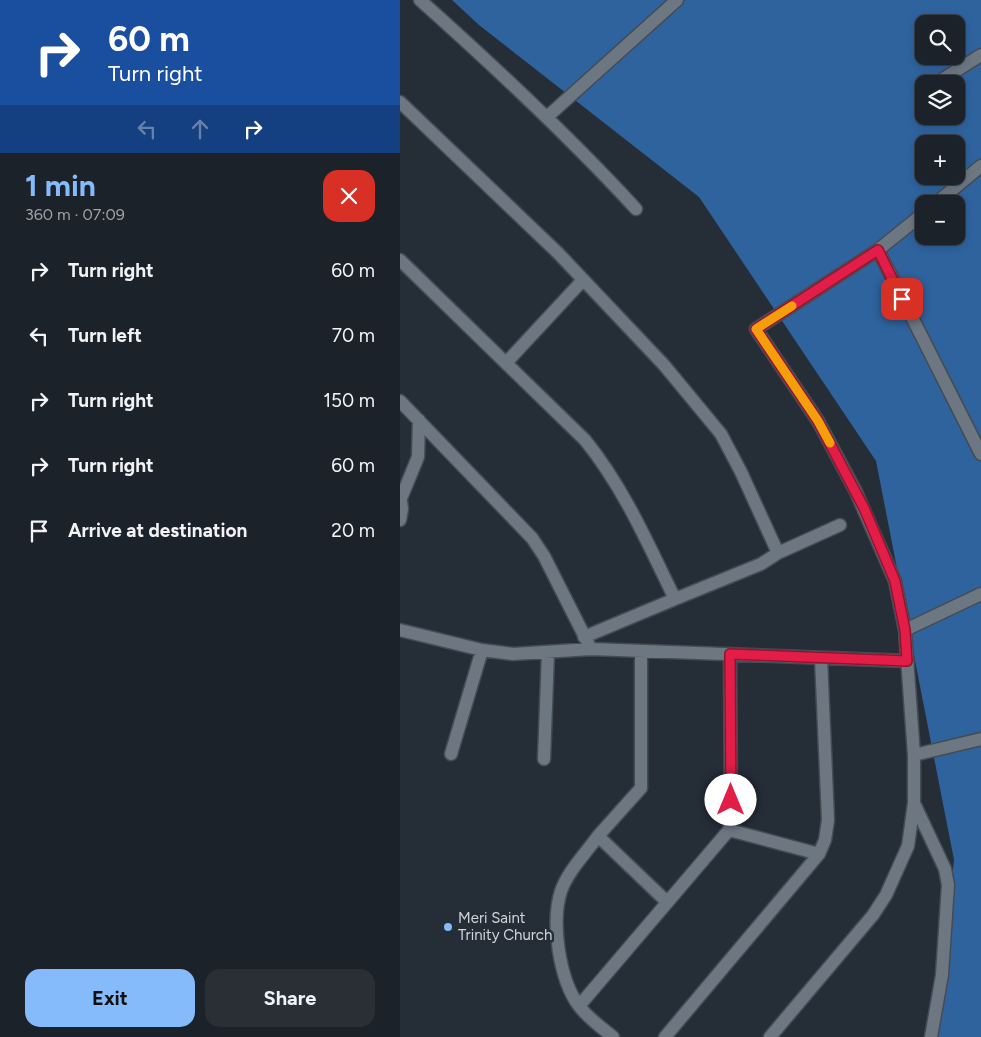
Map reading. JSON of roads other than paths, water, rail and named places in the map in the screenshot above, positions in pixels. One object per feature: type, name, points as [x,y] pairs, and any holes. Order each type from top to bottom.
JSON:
[{"type":"street","points":[[420,0],[547,117],[589,158],[636,210]]},
{"type":"street","points":[[547,117],[677,0]]},
{"type":"street","points":[[949,75],[981,55]]},
{"type":"street","points":[[400,102],[583,280],[664,365],[721,434],[742,472],[778,553]]},
{"type":"street","points":[[946,195],[981,166]]},
{"type":"street","points":[[770,1037],[873,915],[886,895],[908,846],[914,803],[914,755],[905,630],[895,581],[856,492],[818,421],[756,329],[878,250],[915,220]]},
{"type":"street","points":[[878,250],[981,454]]},
{"type":"street","points":[[400,260],[585,440],[606,465],[623,493],[675,599]]},
{"type":"street","points":[[506,363],[583,280]]},
{"type":"street","points":[[400,401],[532,538],[544,556],[590,649]]},
{"type":"street","points":[[400,520],[401,495],[418,457],[418,420]]},
{"type":"street","points":[[584,637],[762,564],[778,553],[840,525]]},
{"type":"street","points":[[905,630],[981,594]]},
{"type":"street","points":[[400,630],[482,650],[512,654],[590,649],[907,661]]},
{"type":"street","points":[[451,754],[482,650]]},
{"type":"street","points":[[613,1037],[579,1006],[564,976],[559,952],[557,922],[559,903],[566,881],[598,836],[641,788],[641,651]]},
{"type":"street","points":[[544,759],[548,653]]},
{"type":"street","points":[[579,1006],[666,901],[729,830],[732,818],[730,654]]},
{"type":"street","points":[[665,1037],[820,854],[826,840],[828,820],[821,658]]},
{"type":"street","points":[[914,755],[981,738]]},
{"type":"street","points":[[914,803],[945,870],[948,885],[942,975],[931,1037]]},
{"type":"street","points":[[729,830],[820,854]]},
{"type":"street","points":[[598,836],[666,901]]},
{"type":"place","name":"Meri Saint Trinity Church","points":[[448,927]]}]
